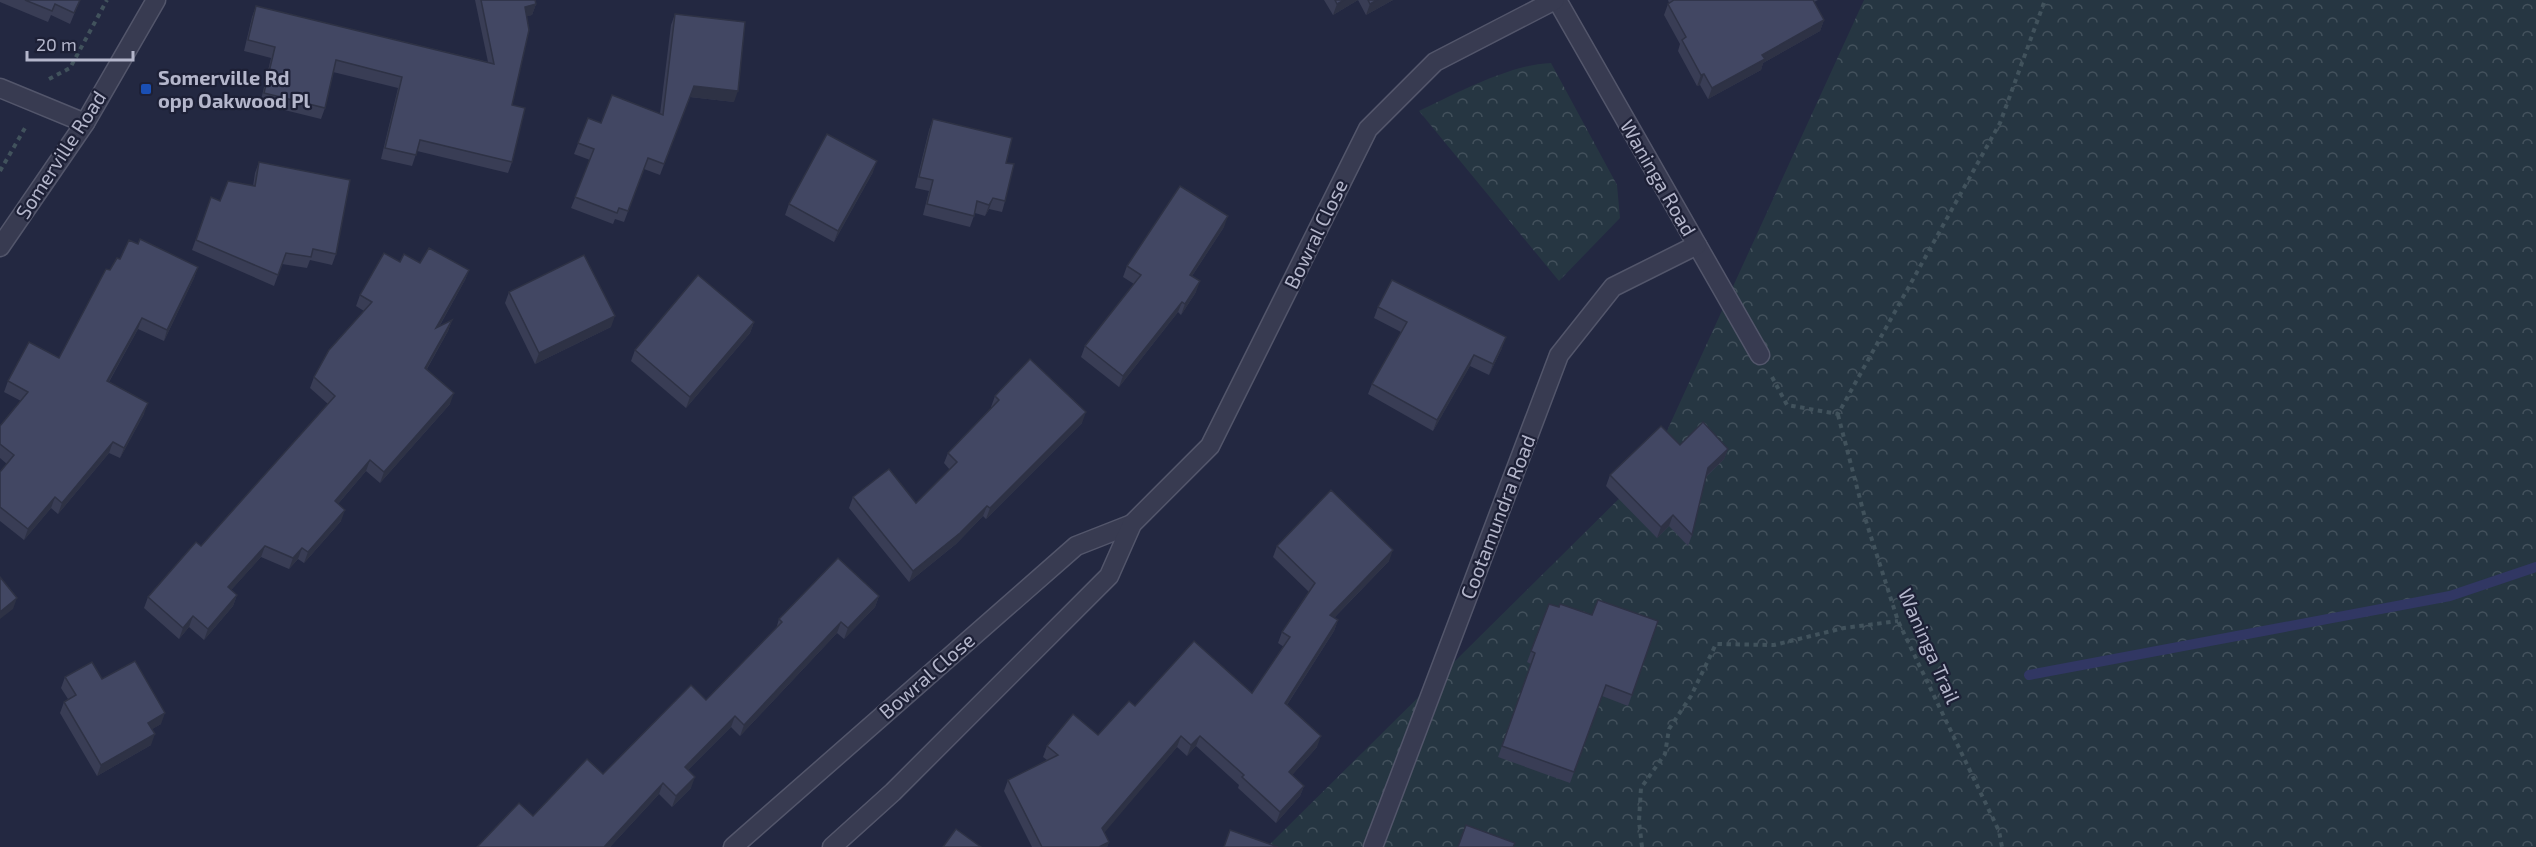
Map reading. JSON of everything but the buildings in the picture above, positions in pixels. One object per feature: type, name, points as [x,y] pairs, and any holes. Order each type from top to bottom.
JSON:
[{"type":"street","name":"Somerville Road","points":[[0,247],[85,123],[156,0]]},
{"type":"street","name":"Waninga Road","points":[[1556,0],[1760,355]]},
{"type":"street","name":"Bowral Close","points":[[831,847],[893,792],[1109,576],[1132,524],[1210,446],[1368,129],[1435,62],[1556,0]]},
{"type":"street","points":[[0,88],[85,123]]},
{"type":"street","name":"Cootamundra Road","points":[[1373,847],[1560,356],[1613,287],[1697,245]]},
{"type":"street","name":"Bowral Close","points":[[733,847],[1076,546],[1132,524]]},
{"type":"path","points":[[47,80],[70,68],[107,0]]},
{"type":"path","points":[[1760,355],[1787,405],[1838,414],[2000,123],[2044,0]]},
{"type":"path","points":[[0,171],[28,122]]},
{"type":"path","name":"Waninga Trail","points":[[1838,414],[1865,518],[1898,621],[1999,831],[2002,847]]},
{"type":"path","points":[[1642,847],[1639,821],[1641,788],[1665,754],[1670,729],[1691,696],[1716,644],[1774,645],[1834,630],[1898,621]]},
{"type":"green space","points":[[1864,0],[2536,0],[2536,847],[1267,847],[1650,468]]},
{"type":"green space","points":[[1551,63],[1617,185],[1620,218],[1559,281],[1419,111],[1501,74]]},
{"type":"waterway","points":[[2029,675],[2450,596],[2536,567]]},
{"type":"place","name":"Somerville Rd opp Oakwood Pl","points":[[146,89]]}]
